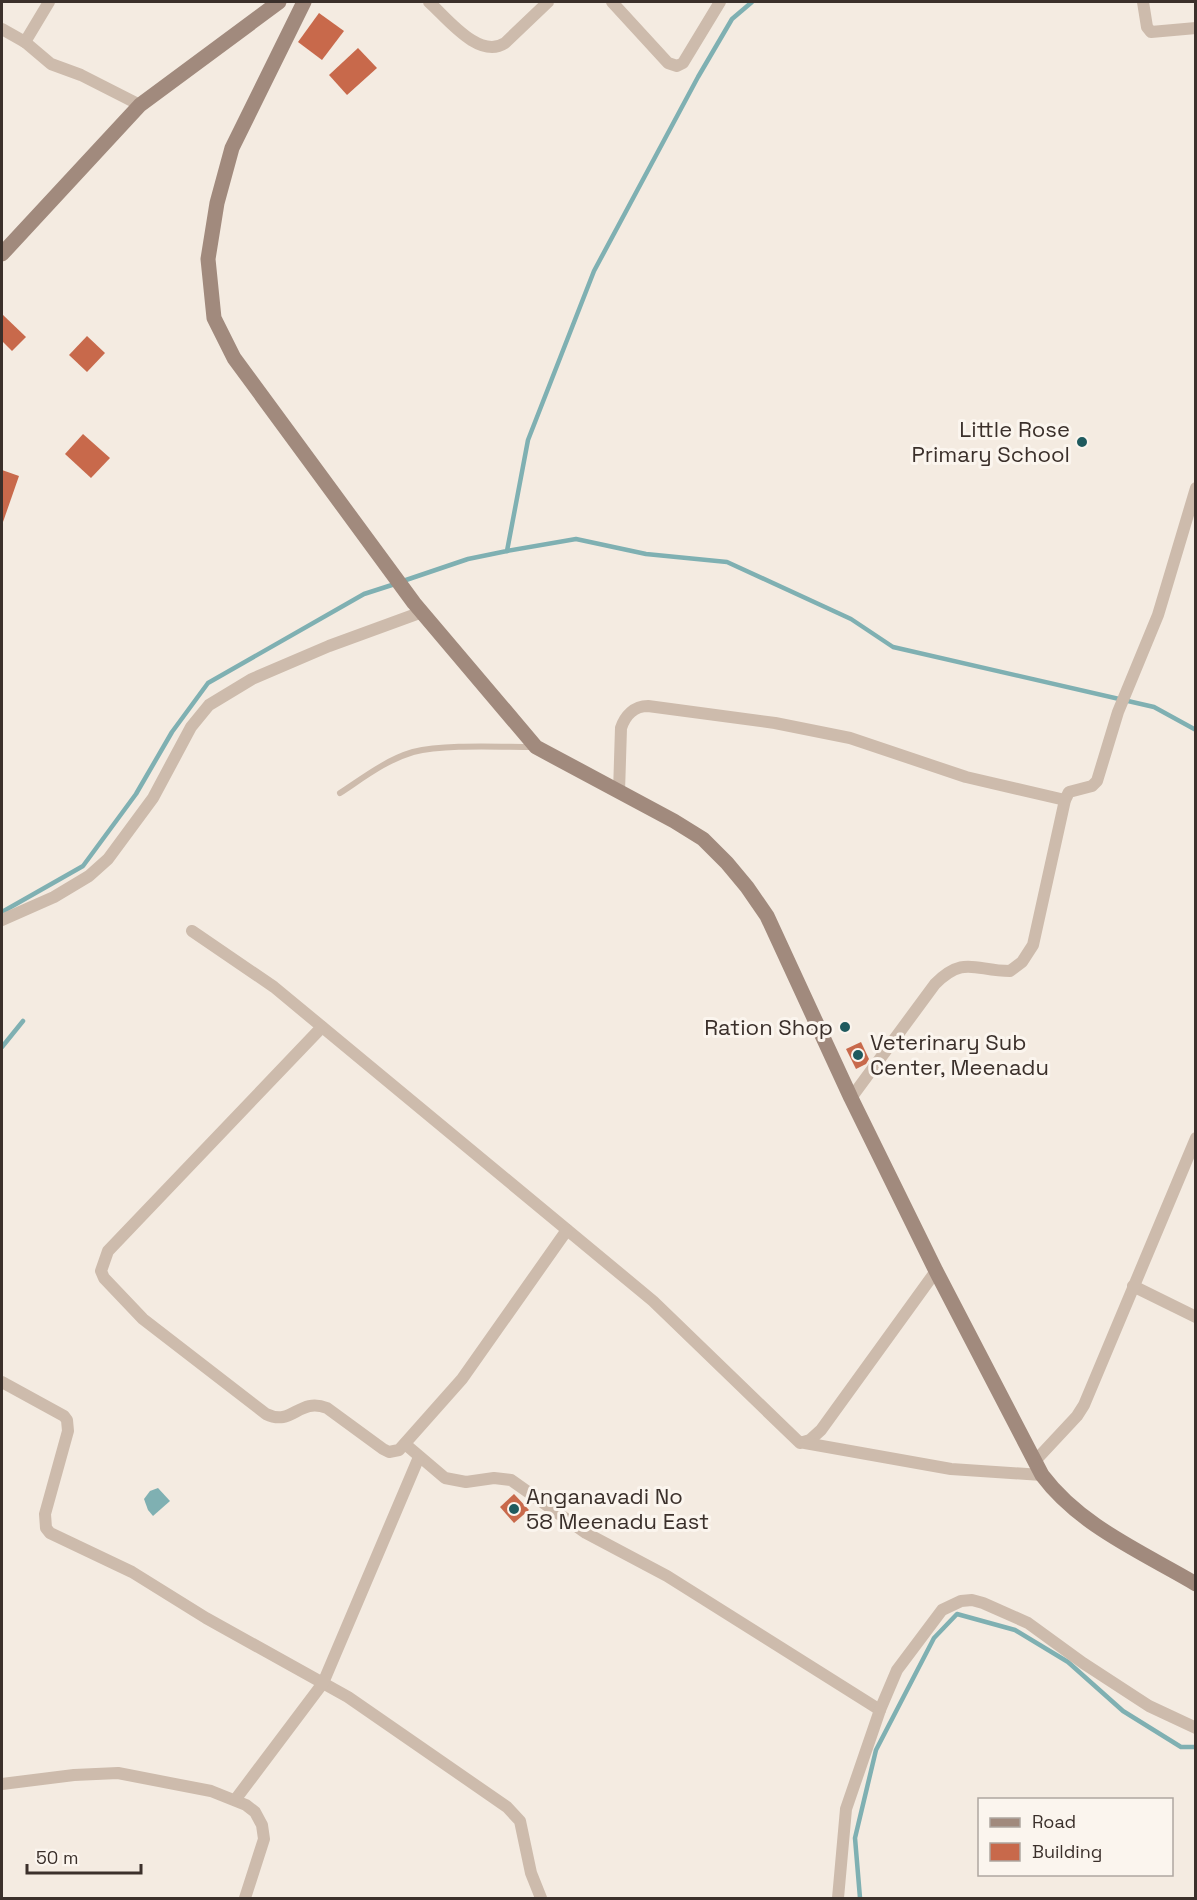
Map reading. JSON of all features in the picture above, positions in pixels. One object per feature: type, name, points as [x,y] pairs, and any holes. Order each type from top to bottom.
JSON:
[{"type":"street","points":[[25,42],[49,2]]},
{"type":"street","points":[[2,254],[140,105],[279,2]]},
{"type":"street","points":[[304,2],[232,148],[217,203],[208,259],[213,318],[234,358],[418,608],[536,747],[702,839],[727,863],[747,887],[767,916],[851,1098],[936,1271],[1042,1475],[1052,1488],[1085,1519],[1196,1584]]},
{"type":"street","points":[[429,2],[471,40],[482,46],[496,47],[505,43],[548,2]]},
{"type":"street","points":[[612,2],[669,63],[677,66],[683,63],[720,2]]},
{"type":"street","points":[[1143,2],[1147,27],[1151,32],[1196,28]]},
{"type":"street","points":[[2,29],[25,42],[51,64],[81,75],[140,105]]},
{"type":"street","points":[[851,1098],[935,984],[949,971],[966,965],[1010,971],[1028,955],[1033,945],[1065,800],[1069,792],[1092,786],[1097,781],[1118,712],[1158,615],[1196,488]]},
{"type":"street","points":[[2,920],[54,897],[89,876],[108,859],[153,798],[190,727],[209,705],[252,679],[418,608]]},
{"type":"street","points":[[619,792],[623,721],[635,709],[648,706],[775,723],[850,738],[966,777],[1065,800]]},
{"type":"street","points":[[192,931],[274,987],[653,1301],[800,1443],[951,1469],[1042,1475]]},
{"type":"street","points":[[322,1027],[108,1251],[101,1270],[104,1278],[143,1319],[266,1414],[272,1417],[285,1417],[306,1406],[317,1404],[327,1408],[389,1452],[399,1450],[462,1379],[567,1230]]},
{"type":"street","points":[[1035,1461],[1077,1416],[1084,1405],[1196,1138]]},
{"type":"street","points":[[805,1443],[822,1430],[936,1271]]},
{"type":"street","points":[[1133,1286],[1196,1317]]},
{"type":"street","points":[[2,1382],[64,1416],[67,1420],[68,1431],[45,1514],[46,1528],[50,1533],[132,1572],[206,1618],[348,1697],[514,1813],[520,1821],[531,1874],[541,1899]]},
{"type":"street","points":[[405,1444],[445,1478],[466,1482],[505,1478],[511,1480],[586,1533],[667,1576],[880,1710]]},
{"type":"street","points":[[236,1800],[323,1683],[419,1457]]},
{"type":"street","points":[[838,1899],[846,1809],[880,1710],[897,1670],[942,1610],[961,1601],[972,1600],[982,1602],[1028,1623],[1083,1663],[1149,1706],[1196,1728]]},
{"type":"street","points":[[2,1784],[74,1775],[118,1773],[212,1791],[236,1800],[255,1812],[262,1825],[264,1839],[245,1899]]},
{"type":"lane","points":[[340,792],[385,764],[413,753],[470,748],[536,747]]},
{"type":"water","points":[[158,1488],[170,1501],[153,1516],[144,1499],[150,1491]]},
{"type":"building","points":[[319,13],[344,31],[322,60],[298,42]]},
{"type":"building","points":[[358,48],[377,68],[347,95],[329,75]]},
{"type":"building","points":[[2,314],[26,337],[12,351],[2,341]]},
{"type":"building","points":[[87,336],[105,353],[87,372],[69,355]]},
{"type":"building","points":[[83,434],[110,458],[91,478],[65,454]]},
{"type":"building","points":[[2,470],[19,476],[3,522],[2,522]]},
{"type":"building","name":"Veterinary Sub Center, Meenadu","points":[[861,1042],[869,1059],[866,1064],[856,1069],[846,1049]]},
{"type":"building","name":"Anganavadi No 58 Meenadu East","points":[[514,1494],[529,1510],[514,1523],[500,1507]]},
{"type":"waterway","points":[[403,581],[468,559],[507,551],[528,440],[594,271],[698,77],[732,19],[752,2]]},
{"type":"waterway","points":[[507,551],[576,539],[646,554],[727,562],[851,619],[893,647],[1154,707],[1196,730]]},
{"type":"waterway","points":[[2,912],[83,866],[136,794],[172,732],[208,683],[364,594],[395,584]]},
{"type":"waterway","points":[[2,1047],[23,1021]]},
{"type":"waterway","points":[[860,1898],[855,1838],[876,1750],[934,1638],[957,1614],[1015,1630],[1068,1662],[1123,1711],[1181,1747],[1196,1747]]},
{"type":"place","name":"Little Rose Primary School","points":[[1082,442]]},
{"type":"place","name":"Ration Shop","points":[[845,1027]]},
{"type":"place","name":"Veterinary Sub Center, Meenadu","points":[[858,1055]]},
{"type":"place","name":"Anganavadi No 58 Meenadu East","points":[[514,1509]]}]
